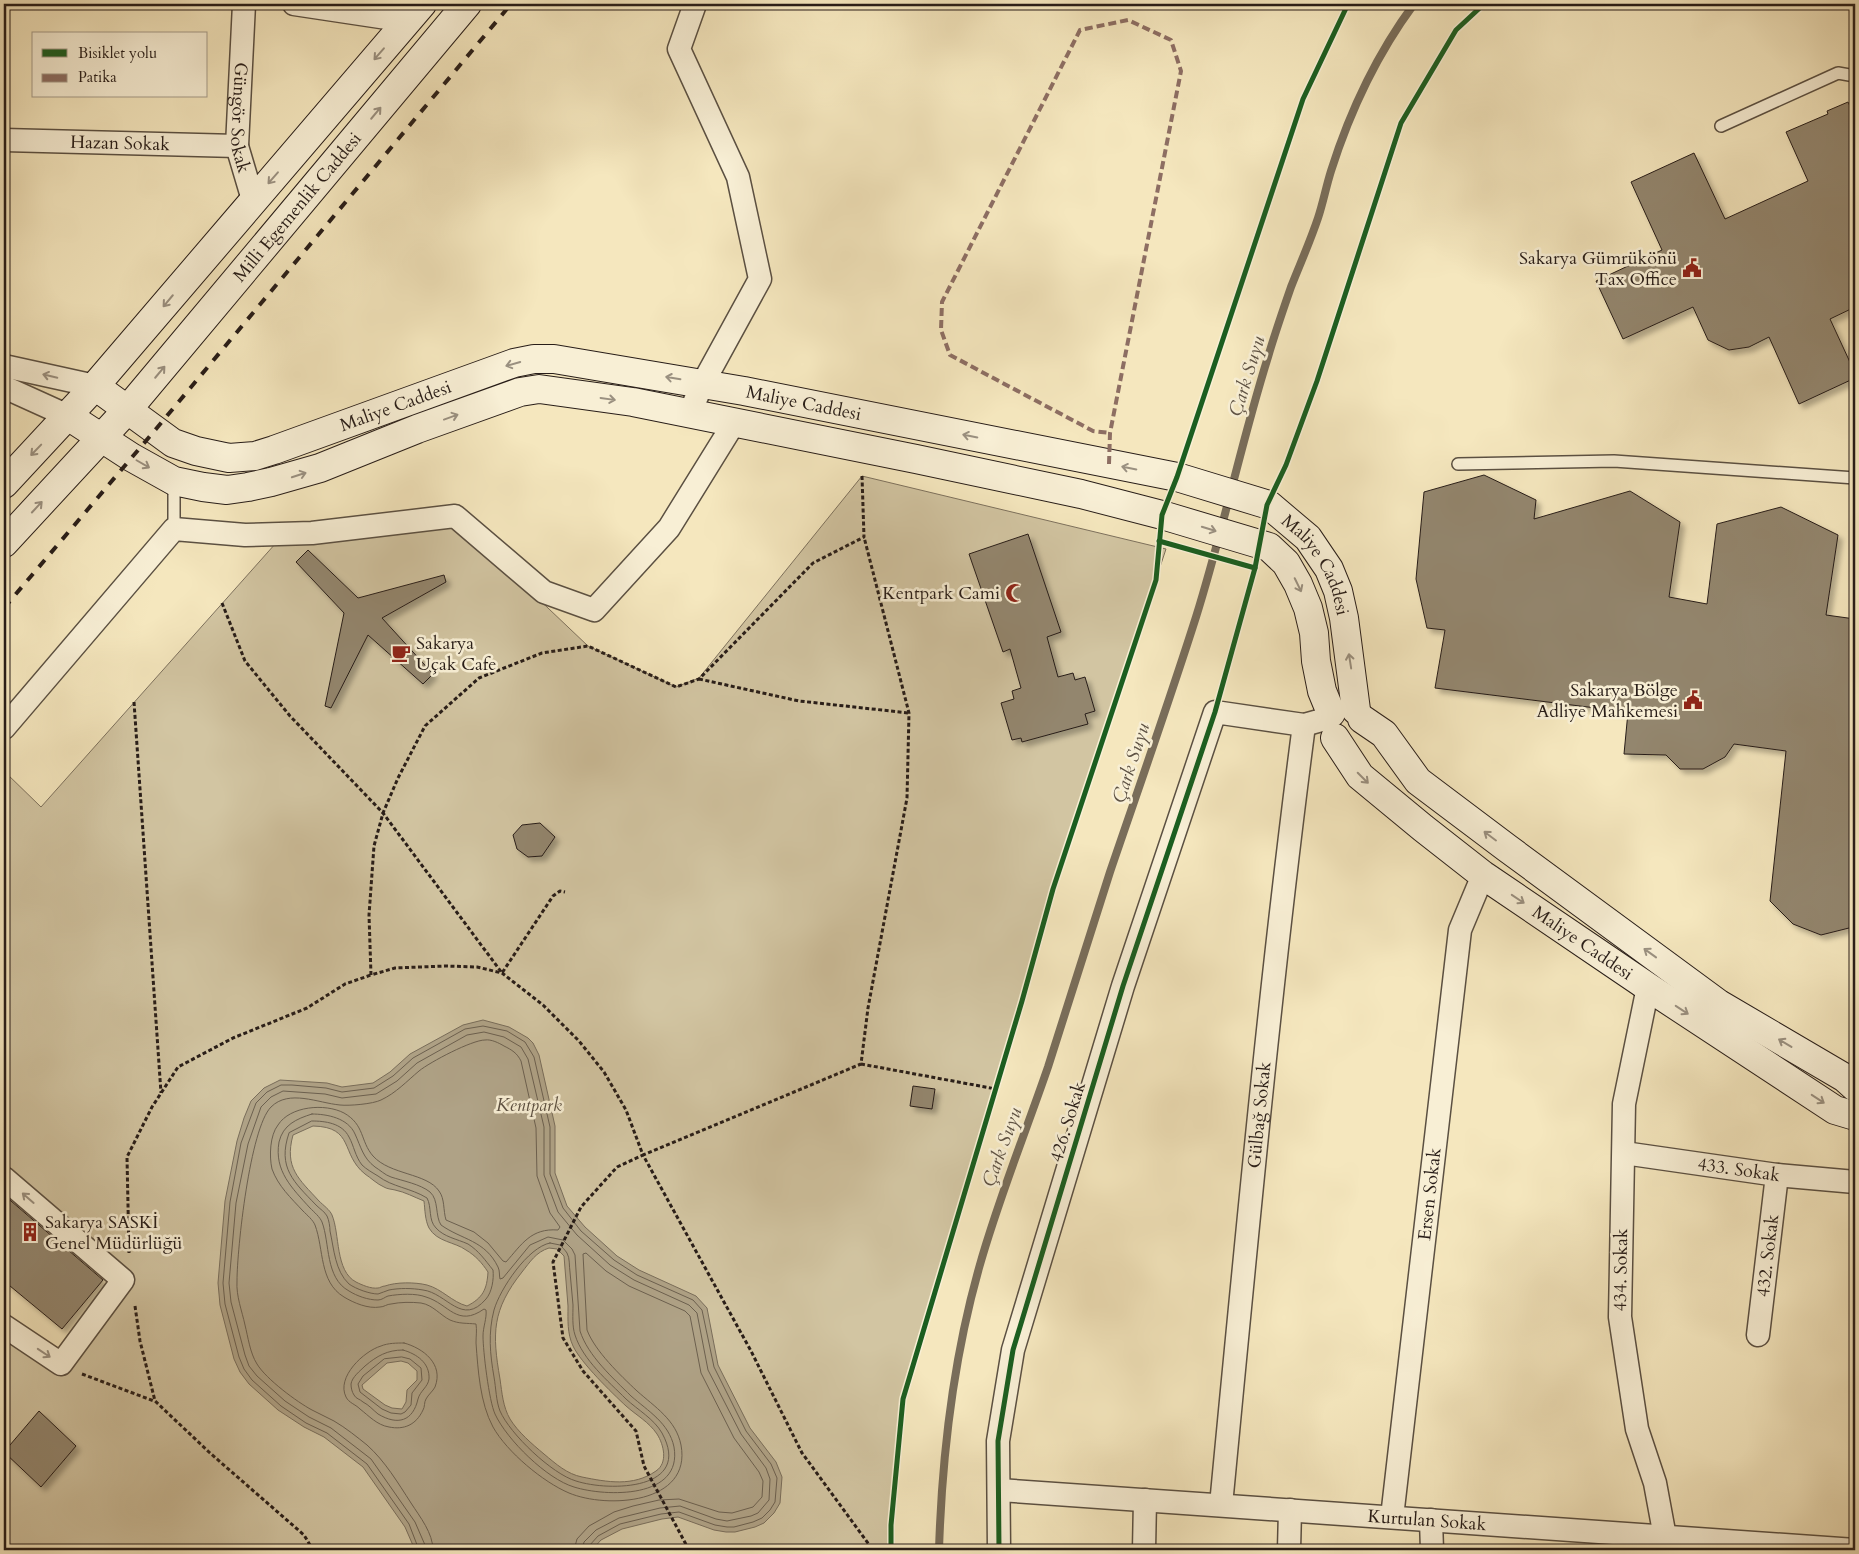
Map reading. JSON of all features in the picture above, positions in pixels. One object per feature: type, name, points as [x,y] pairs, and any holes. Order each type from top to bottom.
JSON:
[{"type":"main road","name":"Milli Egemenlik Caddesi","points":[[102,438],[466,4]]},
{"type":"main road","name":"Milli Egemenlik Caddesi","points":[[68,416],[415,12]]},
{"type":"main road","name":"Maliye Caddesi","points":[[95,386],[173,442],[196,451],[229,458],[254,456],[274,450],[514,363],[534,359],[554,359],[703,383],[1177,477],[1269,505],[1308,538],[1329,569],[1338,591],[1344,618],[1336,720]]},
{"type":"main road","name":"Maliye Caddesi","points":[[68,416],[174,481],[227,490],[248,488],[320,468],[417,429],[520,392],[539,389],[633,402],[1081,494],[1162,514],[1269,547],[1286,563],[1298,584],[1308,608],[1314,633],[1316,661],[1322,691],[1360,776],[1483,875],[1648,987],[1835,1110],[1855,1116]]},
{"type":"main road","points":[[4,484],[68,416]]},
{"type":"main road","points":[[4,543],[102,438]]},
{"type":"main road","name":"Maliye Caddesi","points":[[1336,720],[1384,734],[1418,781],[1507,848],[1719,1004],[1845,1078],[1855,1087]]},
{"type":"street","name":"Güngör Sokak","points":[[244,4],[237,146],[253,200]]},
{"type":"street","points":[[294,4],[415,12]]},
{"type":"street","points":[[689,414],[703,383],[760,278],[738,177],[679,49],[695,4]]},
{"type":"street","name":"Hazan Sokak","points":[[4,140],[237,146]]},
{"type":"street","points":[[4,366],[95,386]]},
{"type":"street","points":[[4,387],[68,416]]},
{"type":"street","points":[[4,728],[174,529],[245,535],[312,533],[455,516],[544,592],[594,610],[669,528],[734,423]]},
{"type":"street","name":"426. Sokak","points":[[998,1550],[998,1441],[1013,1350],[1123,986],[1215,712],[1336,720]]},
{"type":"street","name":"Gülbağ Sokak","points":[[1221,1505],[1287,855],[1336,720]]},
{"type":"street","name":"Ersen Sokak","points":[[1392,1517],[1460,930],[1483,875]]},
{"type":"street","name":"434. Sokak","points":[[1648,987],[1624,1104],[1620,1317],[1637,1428],[1655,1483],[1665,1544]]},
{"type":"street","name":"433. Sokak","points":[[1624,1154],[1776,1175],[1855,1182]]},
{"type":"street","name":"432. Sokak","points":[[1758,1335],[1776,1175]]},
{"type":"street","points":[[4,1178],[123,1280],[61,1364],[4,1326]]},
{"type":"street","name":"Kurtulan Sokak","points":[[999,1490],[1431,1520],[1665,1544],[1855,1550]]},
{"type":"street","points":[[1144,1550],[1145,1500]]},
{"type":"street","points":[[1289,1550],[1290,1510]]},
{"type":"street","points":[[1431,1520],[1432,1550]]},
{"type":"lane","points":[[1721,126],[1838,74],[1855,76]]},
{"type":"lane","points":[[1458,464],[1614,461],[1855,478]]},
{"type":"lane","points":[[174,481],[174,529]]},
{"type":"path","points":[[861,1064],[868,1008],[907,798],[910,713],[864,537],[862,476]]},
{"type":"path","points":[[371,975],[369,915],[374,846],[383,813],[398,778],[425,726],[479,678],[542,653],[588,646],[676,688],[699,678],[814,563],[864,537]]},
{"type":"path","points":[[222,603],[245,661],[290,716],[383,813],[502,973],[549,1011],[580,1041],[604,1072],[626,1110],[643,1155],[751,1351],[802,1453],[874,1550]]},
{"type":"path","points":[[699,678],[799,701],[910,713]]},
{"type":"path","points":[[134,702],[161,1093]]},
{"type":"path","points":[[502,973],[553,896],[560,891],[565,892]]},
{"type":"path","points":[[129,1256],[127,1156],[152,1107],[178,1067],[233,1038],[307,1008],[345,984],[395,968],[477,967],[502,973]]},
{"type":"path","points":[[689,1550],[644,1466],[636,1431],[584,1371],[563,1338],[553,1262],[581,1207],[617,1167],[861,1064],[996,1089]]},
{"type":"path","points":[[993,1098],[998,1080]]},
{"type":"path","points":[[134,1304],[140,1341],[155,1401]]},
{"type":"path","points":[[61,1364],[89,1378],[155,1401],[210,1453],[304,1535],[313,1550]]},
{"type":"green space","name":"Kentpark","points":[[862,476],[1166,549],[1053,889],[1022,1001],[903,1399],[891,1525],[891,1550],[4,1550],[4,1326],[61,1364],[123,1280],[4,1178],[4,771],[41,807],[284,534],[451,516],[588,646],[676,687],[699,678]]},
{"type":"water","points":[[483,1020],[509,1027],[533,1043],[539,1055],[555,1126],[555,1173],[567,1206],[585,1227],[617,1256],[639,1270],[696,1296],[707,1308],[718,1365],[750,1428],[776,1462],[782,1477],[780,1503],[774,1513],[764,1523],[735,1532],[726,1532],[714,1530],[678,1517],[662,1519],[622,1529],[601,1540],[592,1550],[415,1550],[405,1527],[363,1467],[324,1437],[278,1410],[249,1384],[240,1372],[234,1359],[220,1305],[218,1283],[225,1201],[237,1141],[251,1101],[264,1088],[280,1080],[327,1083],[342,1087],[373,1083],[390,1072],[410,1054],[463,1025]],"holes":[[[313,1126],[335,1131],[341,1136],[357,1166],[379,1184],[424,1201],[425,1215],[432,1233],[470,1252],[488,1272],[487,1283],[477,1300],[467,1306],[427,1285],[400,1283],[372,1288],[358,1283],[349,1277],[341,1261],[332,1215],[300,1179],[292,1165],[290,1156],[293,1135]],[[549,1248],[557,1249],[564,1256],[569,1331],[571,1341],[577,1353],[605,1386],[650,1426],[659,1438],[664,1454],[662,1463],[660,1468],[647,1476],[629,1481],[610,1482],[571,1474],[557,1465],[530,1442],[510,1419],[503,1400],[497,1363],[497,1322],[500,1310],[512,1286],[531,1261]],[[401,1361],[408,1363],[417,1371],[417,1380],[407,1390],[406,1402],[402,1409],[385,1405],[363,1389],[362,1385],[387,1363]]]},
{"type":"building","points":[[1848,102],[1855,117],[1855,307],[1830,319],[1855,373],[1855,378],[1799,404],[1769,337],[1749,347],[1729,350],[1708,340],[1693,307],[1623,339],[1596,281],[1662,250],[1631,182],[1694,153],[1725,219],[1808,181],[1786,132],[1828,114],[1827,111]]},
{"type":"building","name":"Sakarya Bölge Adliye Mahkemesi","points":[[1484,475],[1536,500],[1534,519],[1630,491],[1680,522],[1669,597],[1707,604],[1717,524],[1781,507],[1838,535],[1826,615],[1855,619],[1855,924],[1849,928],[1821,935],[1793,924],[1770,901],[1786,751],[1734,744],[1725,757],[1703,769],[1680,769],[1666,755],[1624,754],[1628,712],[1435,688],[1445,630],[1427,628],[1416,579],[1424,492]]},
{"type":"building","points":[[1028,534],[1061,632],[1047,637],[1058,677],[1073,673],[1075,680],[1085,677],[1095,711],[1085,714],[1088,724],[1022,742],[1021,738],[1012,740],[1001,703],[1014,699],[1012,691],[1021,688],[1010,649],[1003,652],[969,554]]},
{"type":"building","name":"Sakarya Uçak Cafe","points":[[308,550],[358,598],[444,575],[446,582],[382,618],[433,674],[423,684],[368,635],[331,708],[325,706],[344,613],[296,562]]},
{"type":"building","points":[[540,823],[555,837],[542,856],[528,857],[517,849],[513,835],[522,825]]},
{"type":"building","points":[[913,1086],[935,1089],[932,1109],[910,1106]]},
{"type":"building","name":"Sakarya SASKİ Genel Müdürlüğü","points":[[4,1195],[103,1280],[62,1329],[4,1281]]},
{"type":"building","points":[[39,1411],[76,1446],[41,1487],[4,1452]]},
{"type":"waterway","name":"Çark Suyu","points":[[939,1550],[943,1478],[950,1408],[962,1337],[986,1243],[1048,1067],[1110,872],[1196,617],[1249,422],[1291,287],[1318,218],[1329,177],[1356,105],[1376,63],[1414,4]]},
{"type":"railway","points":[[4,608],[511,4]]},
{"type":"marked path","points":[[1109,464],[1110,433],[1181,71],[1171,40],[1128,20],[1080,30],[942,302],[941,330],[950,355],[1093,431],[1110,433]]},
{"type":"cycle path","points":[[891,1550],[891,1525],[903,1399],[1022,1001],[1053,889],[1156,580],[1162,515],[1177,477],[1303,99],[1348,4]]},
{"type":"cycle path","points":[[999,1550],[998,1441],[1013,1350],[1123,986],[1215,712],[1255,568],[1267,505],[1286,465],[1317,381],[1401,123],[1456,30],[1484,4]]},
{"type":"cycle path","points":[[1159,541],[1255,568]]},
{"type":"place","name":"Sakarya Gümrükönü Tax Office","points":[[1692,268]]},
{"type":"place","name":"Kentpark Cami","points":[[1015,593]]},
{"type":"place","name":"Sakarya Uçak Cafe","points":[[401,653]]},
{"type":"place","name":"Sakarya Bölge Adliye Mahkemesi","points":[[1693,700]]},
{"type":"place","name":"Sakarya SASKİ Genel Müdürlüğü","points":[[30,1232]]}]
